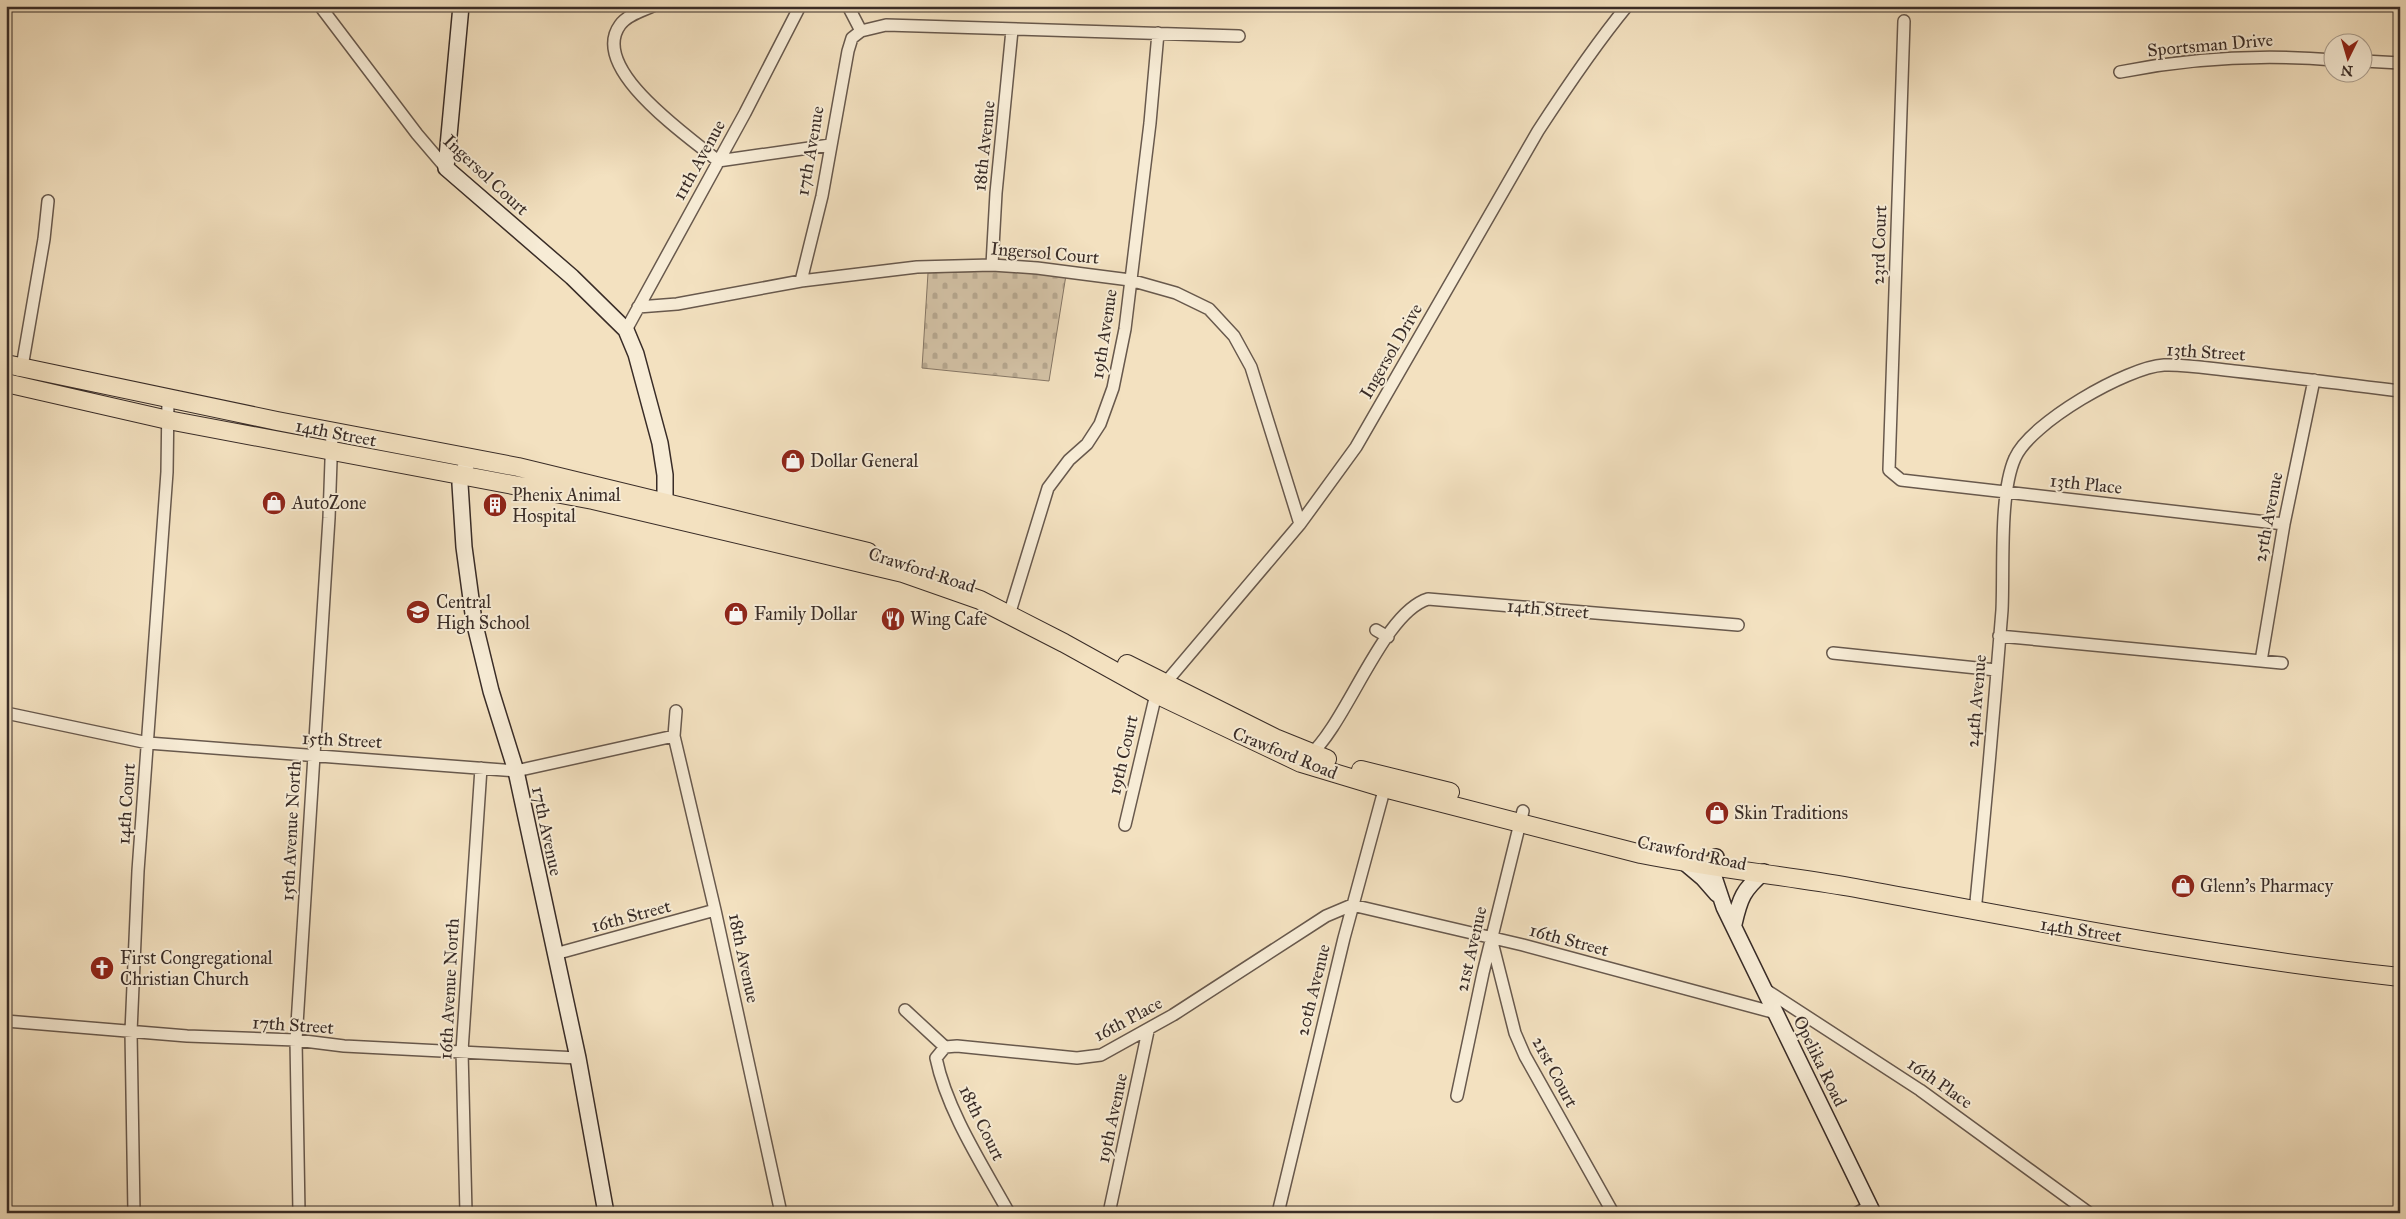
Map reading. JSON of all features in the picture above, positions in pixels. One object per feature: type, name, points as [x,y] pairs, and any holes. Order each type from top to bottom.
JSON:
[{"type":"main road","name":"14th Street","points":[[14,366],[332,432],[518,467],[663,509]]},
{"type":"main road","name":"14th Street","points":[[6,381],[168,420],[559,494],[663,509]]},
{"type":"main road","name":"Crawford Road","points":[[663,509],[891,558],[945,574],[1160,689],[1306,759],[1522,817],[1654,845],[1718,864]]},
{"type":"main road","name":"Crawford Road","points":[[1522,817],[1641,854],[1684,862],[1754,865],[1764,872]]},
{"type":"main road","name":"14th Street","points":[[1764,872],[1975,912],[2278,962],[2400,977]]},
{"type":"street","name":"Ingersol Court","points":[[320,6],[416,134],[446,168],[572,277],[626,330]]},
{"type":"street","points":[[446,168],[461,6]]},
{"type":"street","points":[[653,6],[628,18],[620,25],[616,36],[617,59],[627,80],[652,106],[718,161],[830,145]]},
{"type":"street","name":"11th Avenue","points":[[626,330],[800,6]]},
{"type":"street","points":[[848,6],[861,31],[886,25],[1239,36]]},
{"type":"street","name":"Ingersol Drive","points":[[1160,689],[1300,524],[1356,447],[1564,90],[1605,32],[1628,6]]},
{"type":"street","name":"23rd Court","points":[[1888,470],[1904,21]]},
{"type":"street","name":"18th Avenue","points":[[992,265],[996,193],[1012,30]]},
{"type":"street","name":"17th Avenue","points":[[801,281],[822,196],[848,51],[852,38],[861,31]]},
{"type":"street","name":"19th Avenue","points":[[1011,609],[1048,488],[1069,460],[1087,444],[1100,424],[1113,388],[1125,329],[1150,123],[1158,33]]},
{"type":"street","name":"Sportsman Drive","points":[[2120,72],[2240,56],[2324,60]]},
{"type":"street","points":[[2374,62],[2400,63]]},
{"type":"street","points":[[6,381],[14,366],[44,239],[48,201]]},
{"type":"street","name":"Ingersol Court","points":[[638,308],[685,303],[801,281],[917,267],[992,265],[1037,268],[1130,280],[1176,293],[1209,309],[1234,336],[1251,367],[1300,524]]},
{"type":"street","points":[[626,330],[636,354],[660,443],[666,475],[663,509]]},
{"type":"street","name":"13th Street","points":[[2006,493],[2014,458],[2029,439],[2058,416],[2109,382],[2142,369],[2165,365],[2400,391]]},
{"type":"street","name":"25th Avenue","points":[[2260,661],[2284,524],[2314,380]]},
{"type":"street","name":"14th Court","points":[[134,1213],[130,1032],[168,399]]},
{"type":"street","name":"15th Avenue North","points":[[299,1213],[296,1040],[332,432]]},
{"type":"street","name":"17th Avenue","points":[[468,459],[460,484],[464,547],[474,621],[491,691],[516,771],[578,1058],[606,1213]]},
{"type":"street","name":"13th Place","points":[[1888,470],[1901,480],[2284,524]]},
{"type":"street","name":"24th Avenue","points":[[1975,912],[1999,636],[2006,493]]},
{"type":"street","name":"14th Street","points":[[1388,637],[1406,611],[1416,602],[1428,599],[1738,625]]},
{"type":"street","points":[[1306,759],[1388,637],[1376,630]]},
{"type":"street","points":[[1999,636],[2282,663]]},
{"type":"street","points":[[1833,652],[1996,670]]},
{"type":"street","name":"19th Court","points":[[1125,825],[1160,689]]},
{"type":"street","name":"18th Avenue","points":[[676,711],[674,736],[715,910],[780,1213]]},
{"type":"street","name":"15th Street","points":[[6,713],[148,742],[516,771],[674,736]]},
{"type":"street","name":"16th Avenue North","points":[[466,1213],[462,1051],[481,768]]},
{"type":"street","name":"20th Avenue","points":[[1278,1213],[1352,905],[1386,782]]},
{"type":"street","name":"21st Avenue","points":[[1457,1096],[1491,938],[1522,817]]},
{"type":"street","points":[[1684,862],[1703,878],[1720,898]]},
{"type":"street","name":"Opelika Road","points":[[1718,864],[1714,877],[1720,898],[1766,990],[1867,1210]]},
{"type":"street","name":"Opelika Road","points":[[1718,864],[1732,902],[1734,924]]},
{"type":"street","points":[[1734,924],[1739,899],[1746,888],[1764,872]]},
{"type":"street","name":"16th Street","points":[[1352,905],[1491,938],[1776,1013]]},
{"type":"street","name":"16th Place","points":[[945,1047],[957,1046],[1089,1058],[1113,1050],[1148,1031],[1326,916],[1352,905]]},
{"type":"street","name":"16th Street","points":[[555,954],[715,910]]},
{"type":"street","name":"21st Court","points":[[1491,938],[1515,1033],[1525,1056],[1613,1213]]},
{"type":"street","name":"16th Place","points":[[1766,990],[1913,1085],[2089,1213]]},
{"type":"street","points":[[905,1010],[945,1047]]},
{"type":"street","name":"17th Street","points":[[6,1021],[130,1032],[296,1040],[344,1046],[578,1058]]},
{"type":"street","name":"19th Avenue","points":[[1109,1213],[1148,1031]]},
{"type":"street","name":"18th Court","points":[[945,1047],[936,1058],[939,1072],[959,1120],[1009,1213]]},
{"type":"green space","points":[[994,271],[1066,275],[1049,381],[922,368],[928,273]]},
{"type":"place","name":"Dollar General","points":[[793,461]]},
{"type":"place","name":"AutoZone","points":[[274,503]]},
{"type":"place","name":"Phenix Animal Hospital","points":[[495,505]]},
{"type":"place","name":"Central High School","points":[[418,612]]},
{"type":"place","name":"Family Dollar","points":[[736,614]]},
{"type":"place","name":"Wing Cafe","points":[[893,619]]},
{"type":"place","name":"Skin Traditions","points":[[1717,813]]},
{"type":"place","name":"Glenn's Pharmacy","points":[[2183,886]]},
{"type":"place","name":"First Congregational Christian Church","points":[[102,968]]}]
